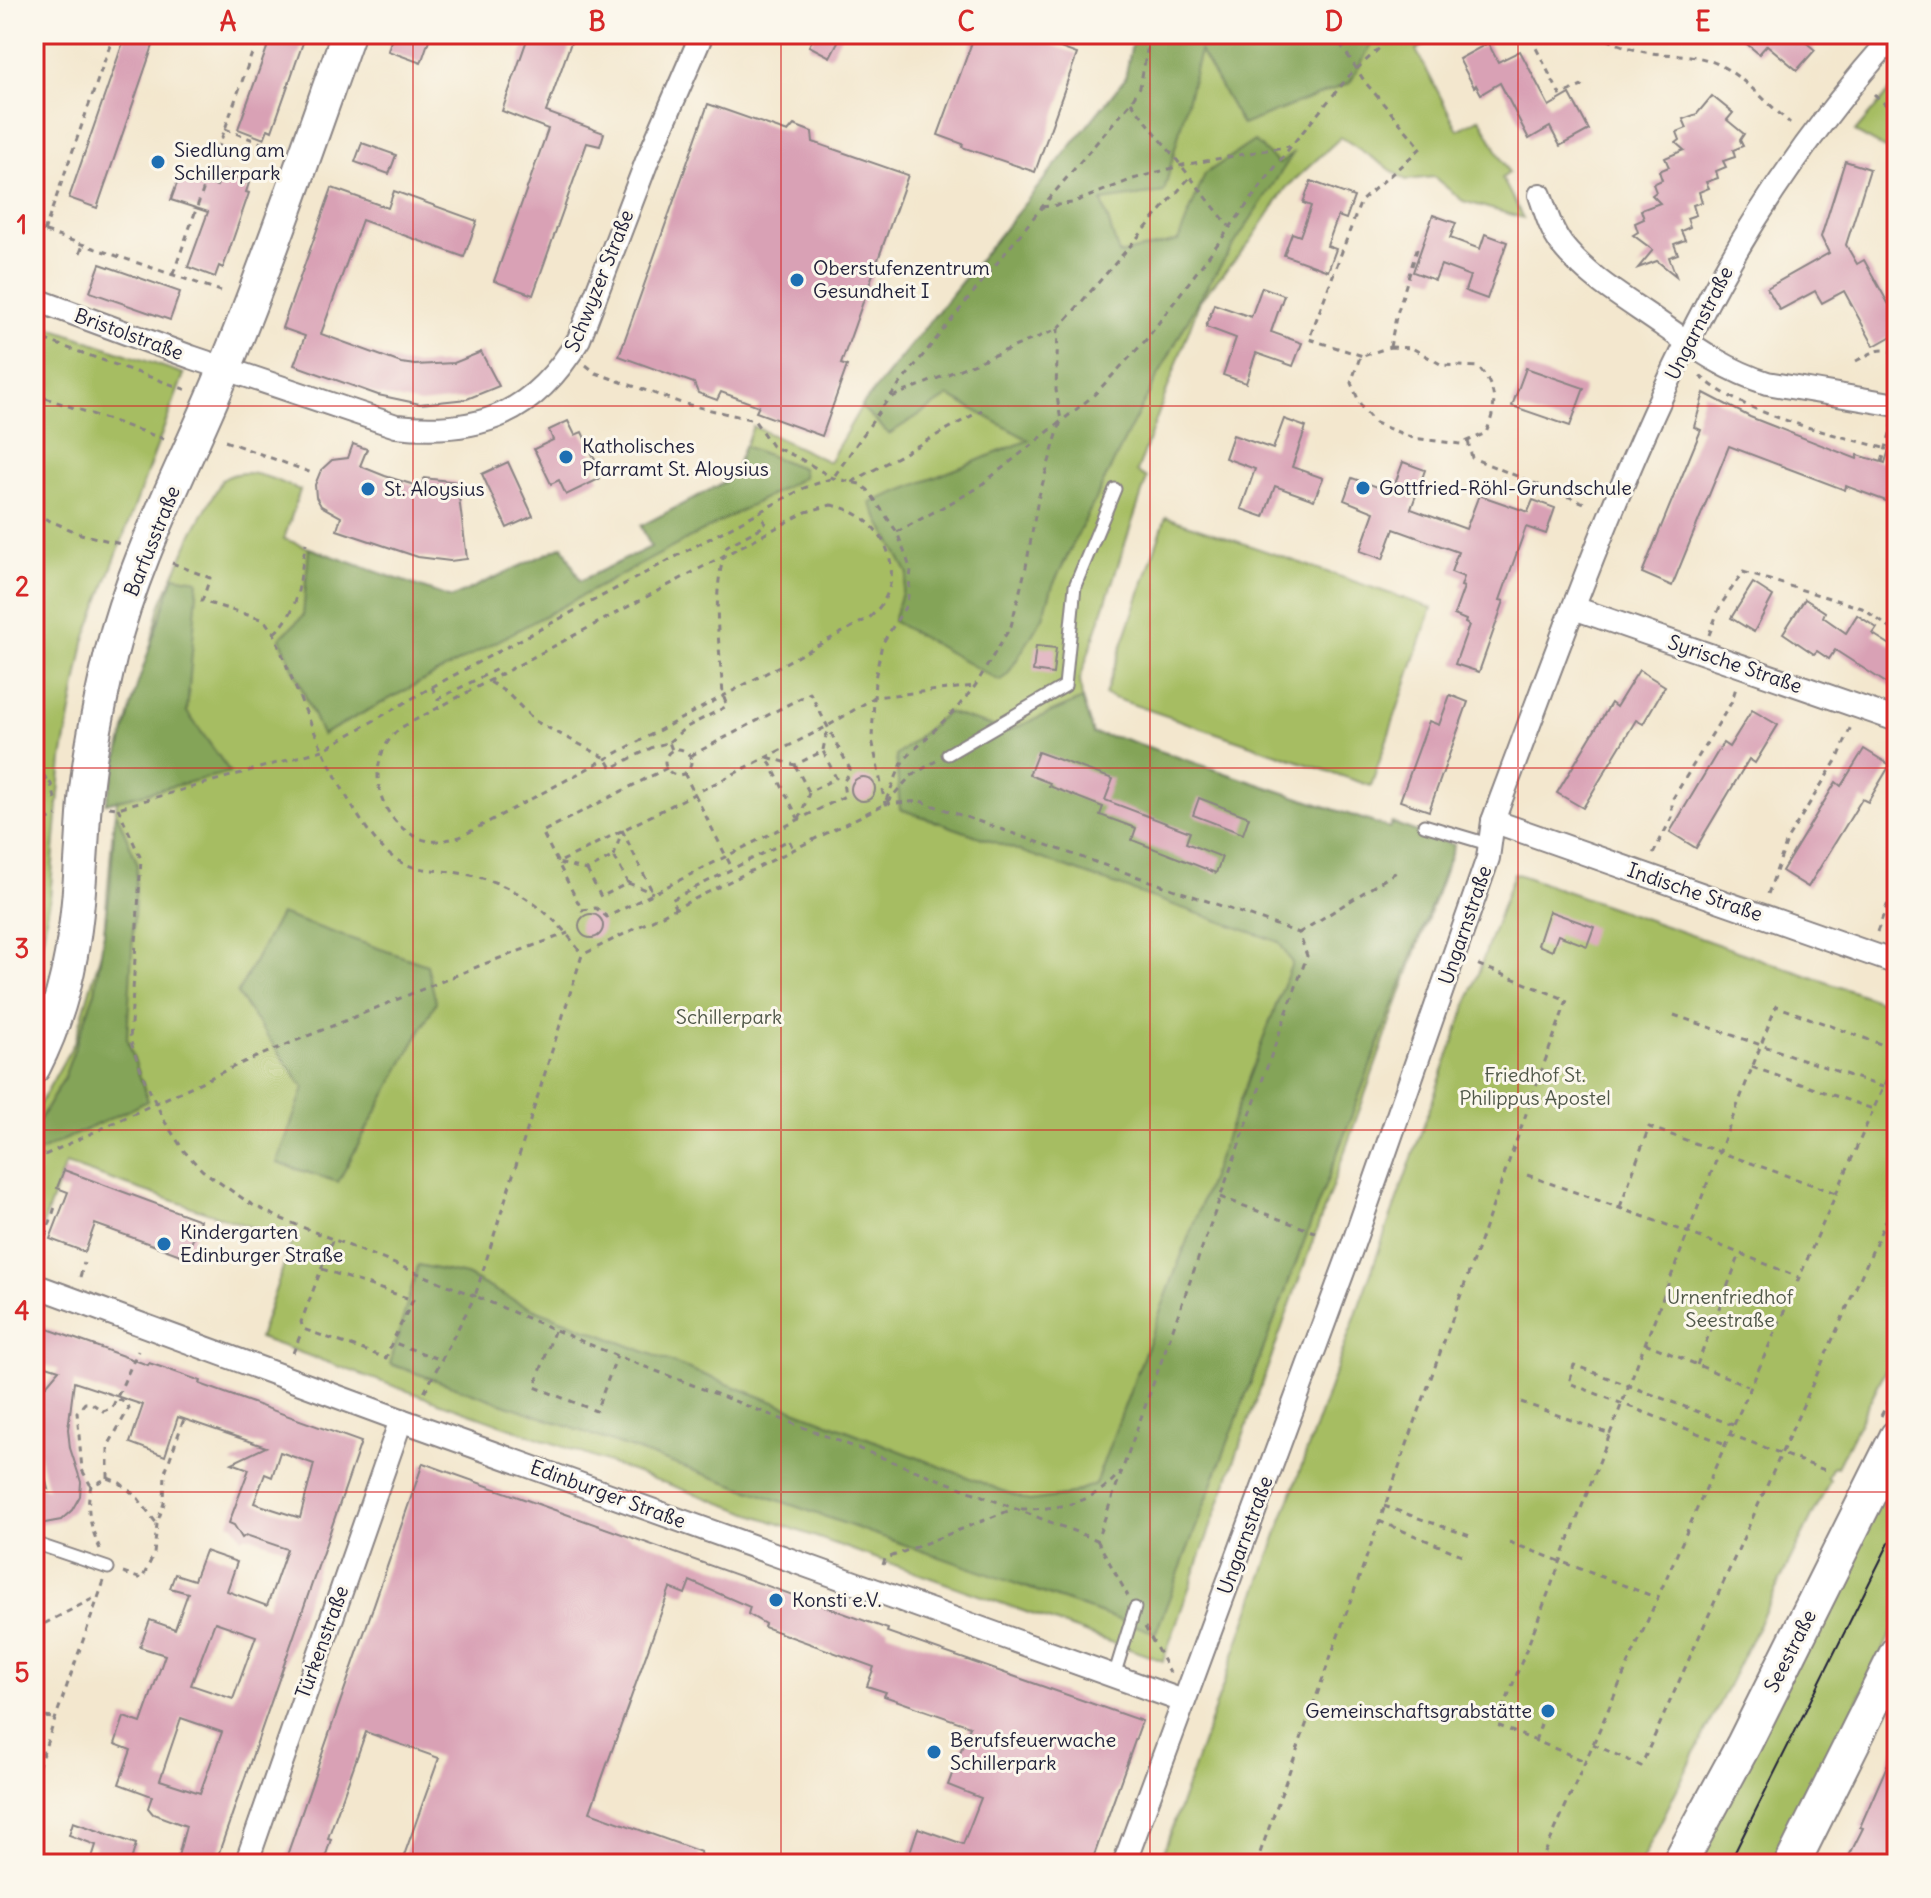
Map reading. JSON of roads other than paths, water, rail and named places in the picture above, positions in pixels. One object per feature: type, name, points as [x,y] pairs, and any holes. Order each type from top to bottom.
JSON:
[{"type":"main road","name":"Barfusstraße","points":[[34,1067],[55,1019],[73,952],[81,892],[84,817],[111,653],[159,558],[348,34]]},
{"type":"main road","name":"Seestraße","points":[[1679,1864],[1744,1744],[1897,1437]]},
{"type":"main road","points":[[1792,1864],[1889,1686],[1897,1653]]},
{"type":"street","name":"Schwyzer Straße","points":[[225,368],[396,426],[459,428],[484,422],[520,405],[545,384],[579,339],[647,161],[702,34]]},
{"type":"street","name":"Ungarnstraße","points":[[1124,1864],[1352,1247],[1488,858],[1493,821],[1623,481],[1725,271],[1765,206],[1857,77],[1895,34]]},
{"type":"street","points":[[1540,195],[1553,232],[1582,266],[1611,291],[1687,344],[1729,368],[1767,383],[1896,404]]},
{"type":"street","name":"Bristolstraße","points":[[34,299],[225,368]]},
{"type":"street","name":"Syrische Straße","points":[[1574,608],[1897,720]]},
{"type":"street","name":"Indische Straße","points":[[1493,821],[1897,963]]},
{"type":"street","name":"Edinburger Straße","points":[[34,1285],[1183,1701]]},
{"type":"street","name":"Türkenstraße","points":[[246,1864],[401,1420]]},
{"type":"lane","points":[[948,754],[1065,686],[1075,586],[1115,489]]},
{"type":"lane","points":[[1424,825],[1488,844]]},
{"type":"lane","points":[[34,1543],[108,1568]]},
{"type":"lane","points":[[1114,1676],[1135,1608]]},
{"type":"tram line","points":[[1729,1864],[1897,1527]]},
{"type":"place","name":"Siedlung am Schillerpark","points":[[158,162]]},
{"type":"place","name":"Oberstufenzentrum Gesundheit I","points":[[797,280]]},
{"type":"place","name":"Katholisches Pfarramt St. Aloysius","points":[[566,457]]},
{"type":"place","name":"Gottfried-Röhl-Grundschule","points":[[1363,488]]},
{"type":"place","name":"St. Aloysius","points":[[368,489]]},
{"type":"place","name":"Kindergarten Edinburger Straße","points":[[164,1244]]},
{"type":"place","name":"Konsti e.V.","points":[[776,1600]]},
{"type":"place","name":"Gemeinschaftsgrabstätte","points":[[1548,1711]]},
{"type":"place","name":"Berufsfeuerwache Schillerpark","points":[[934,1752]]},
{"type":"park label","name":"Schillerpark","points":[[729,1017]]},
{"type":"park label","name":"Friedhof St. Philippus Apostel","points":[[1535,1086]]},
{"type":"park label","name":"Urnenfriedhof Seestraße","points":[[1730,1308]]}]
